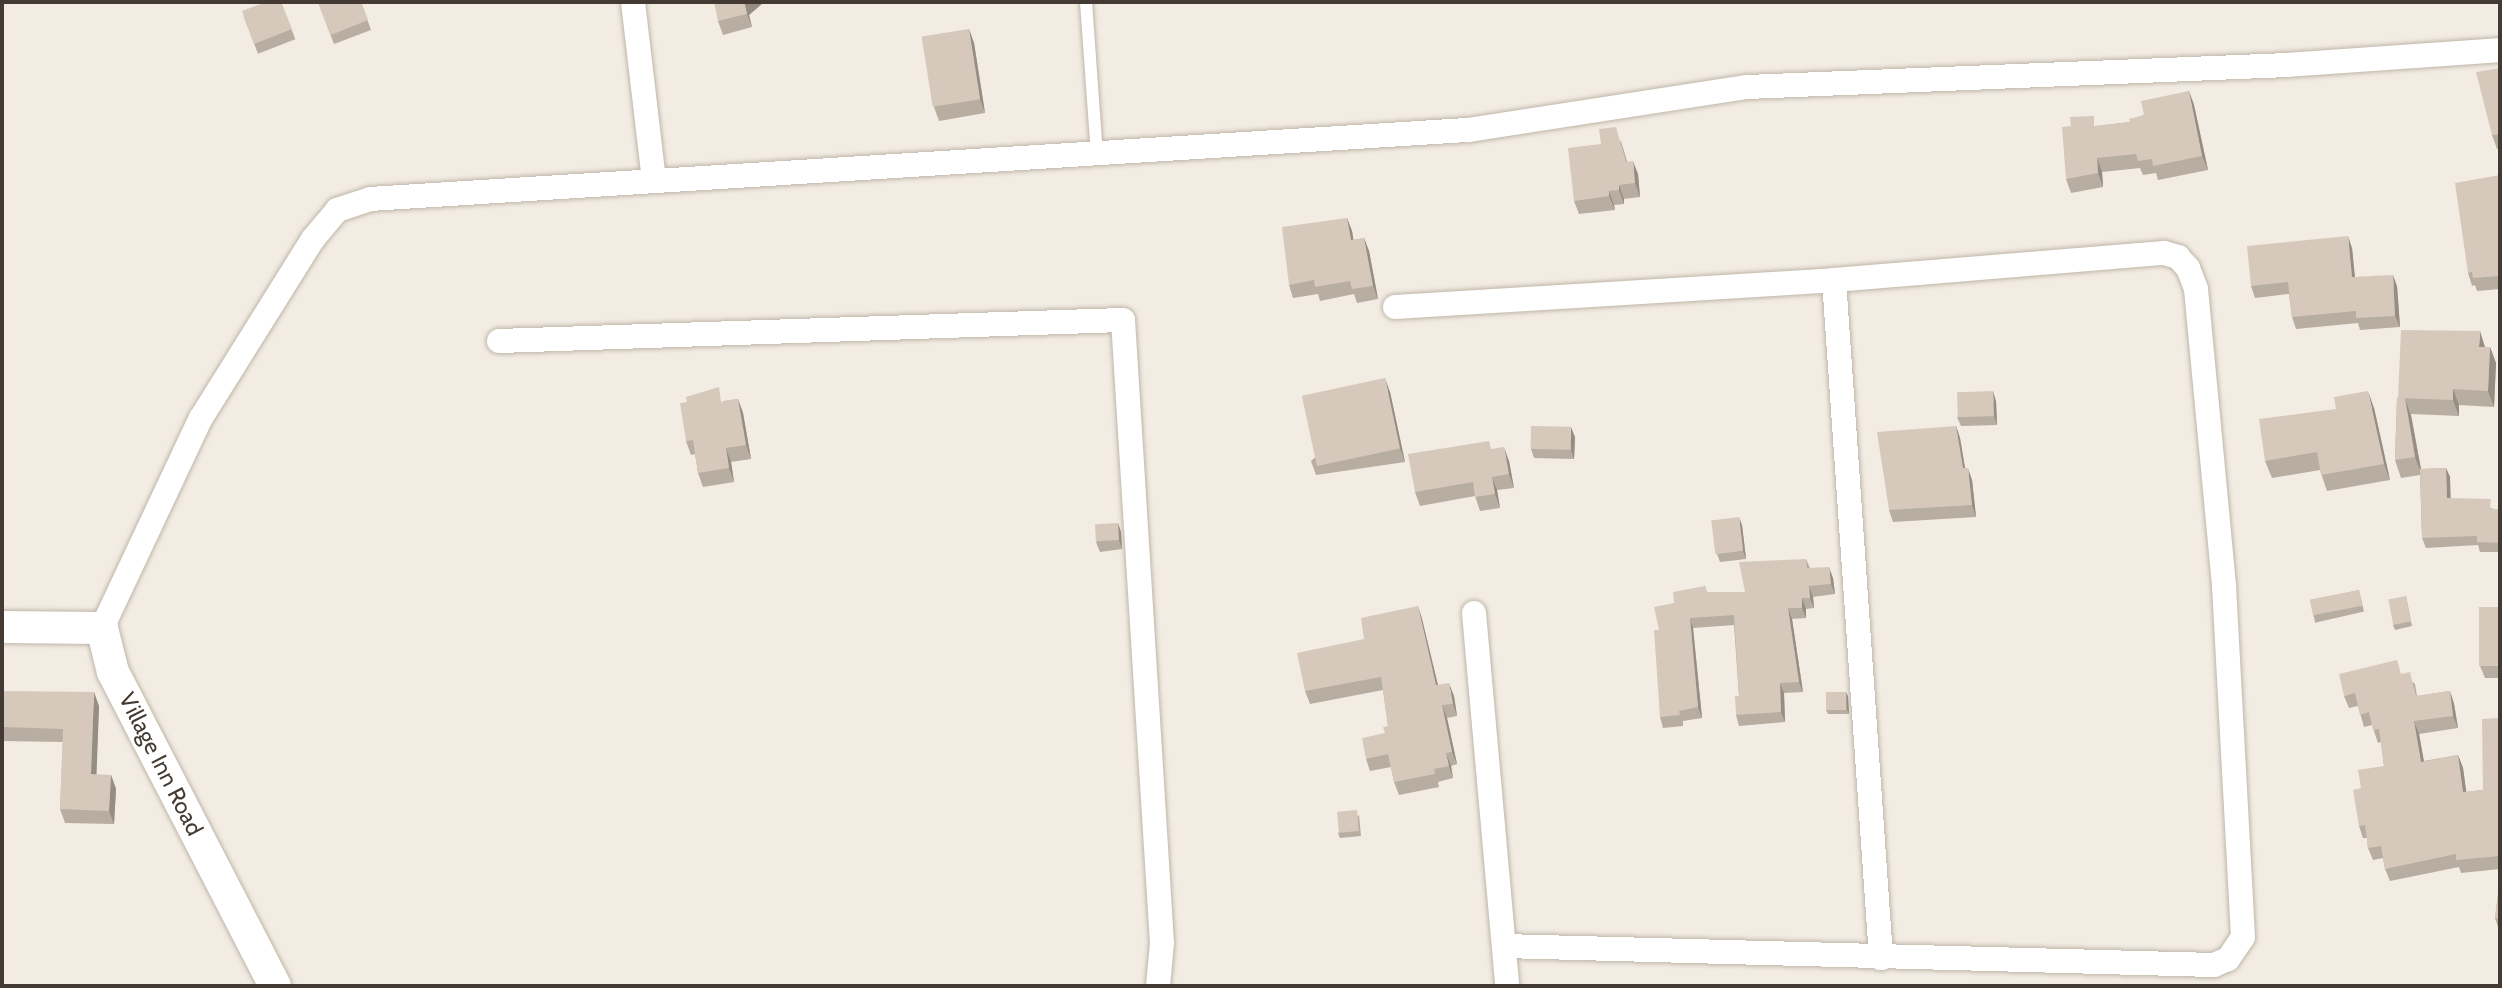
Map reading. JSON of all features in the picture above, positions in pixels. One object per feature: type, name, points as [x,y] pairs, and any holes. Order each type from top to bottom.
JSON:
[{"type":"street","points":[[633,2],[654,181]]},
{"type":"street","points":[[2,627],[102,628],[201,418],[313,239],[337,210],[404,195],[1097,155],[1468,130],[1747,88],[2287,65],[2500,50]]},
{"type":"street","points":[[1395,306],[1834,280],[2164,253],[2178,257],[2196,289],[2224,586],[2243,937],[2238,950],[2214,965],[1504,946]]},
{"type":"street","points":[[1834,280],[1881,958]]},
{"type":"street","points":[[499,341],[1123,320],[1162,943],[1158,986]]},
{"type":"street","points":[[1474,613],[1507,986]]},
{"type":"street","name":"Village Inn Road","points":[[102,628],[113,672],[275,986]]},
{"type":"lane","points":[[1086,2],[1097,155]]},
{"type":"building","points":[[266,2],[281,2],[292,29],[254,44],[242,11]]},
{"type":"building","points":[[318,2],[361,2],[368,20],[331,35]]},
{"type":"building","points":[[714,2],[744,2],[747,14],[718,21]]},
{"type":"building","points":[[969,29],[980,99],[933,107],[922,37]]},
{"type":"building","points":[[2500,68],[2500,134],[2492,135],[2476,72]]},
{"type":"building","points":[[2189,91],[2202,156],[2153,166],[2152,159],[2138,161],[2136,154],[2097,158],[2098,173],[2066,179],[2062,127],[2071,126],[2070,117],[2094,116],[2094,126],[2130,122],[2129,119],[2144,115],[2141,101]]},
{"type":"building","points":[[1616,127],[1626,162],[1633,161],[1635,183],[1619,185],[1619,190],[1609,191],[1609,196],[1574,201],[1568,148],[1601,144],[1599,129]]},
{"type":"building","points":[[2500,175],[2500,276],[2473,278],[2472,272],[2468,273],[2455,183]]},
{"type":"building","points":[[1347,218],[1351,240],[1364,238],[1373,286],[1352,289],[1350,281],[1315,287],[1314,280],[1289,285],[1282,227]]},
{"type":"building","points":[[2348,236],[2352,277],[2393,275],[2395,316],[2356,318],[2356,311],[2292,317],[2288,282],[2251,286],[2247,246]]},
{"type":"building","points":[[2401,330],[2480,331],[2479,347],[2490,347],[2488,391],[2453,389],[2453,400],[2398,398]]},
{"type":"building","points":[[1385,378],[1400,448],[1317,466],[1302,396]]},
{"type":"building","points":[[719,387],[721,402],[738,399],[746,445],[726,448],[729,468],[698,473],[693,440],[686,441],[680,403],[687,402],[686,397]]},
{"type":"building","points":[[1993,391],[1994,416],[1958,417],[1957,392]]},
{"type":"building","points":[[2368,391],[2384,464],[2321,475],[2317,452],[2265,461],[2259,419],[2336,409],[2334,397]]},
{"type":"building","points":[[2397,398],[2405,398],[2415,457],[2395,460]]},
{"type":"building","points":[[1531,426],[1571,427],[1571,450],[1531,449]]},
{"type":"building","points":[[1956,426],[1963,468],[1968,468],[1972,505],[1889,510],[1877,432]]},
{"type":"building","points":[[1489,441],[1491,449],[1504,447],[1509,474],[1492,477],[1495,494],[1475,497],[1473,482],[1415,492],[1408,454]]},
{"type":"building","points":[[2446,468],[2447,498],[2491,499],[2490,509],[2500,509],[2500,543],[2477,542],[2477,536],[2422,538],[2420,469]]},
{"type":"building","points":[[1739,517],[1743,551],[1715,554],[1711,520]]},
{"type":"building","points":[[1118,523],[1119,540],[1096,541],[1095,524]]},
{"type":"building","points":[[1806,559],[1807,568],[1829,567],[1831,584],[1809,586],[1810,598],[1802,598],[1802,608],[1788,608],[1799,682],[1780,683],[1781,712],[1736,715],[1735,696],[1739,696],[1734,615],[1690,618],[1698,707],[1679,711],[1680,715],[1660,717],[1654,630],[1659,630],[1654,607],[1674,603],[1673,592],[1705,586],[1707,592],[1745,592],[1739,562]]},
{"type":"building","points":[[2359,590],[2362,606],[2313,615],[2310,600]]},
{"type":"building","points":[[2406,596],[2411,622],[2393,625],[2388,599]]},
{"type":"building","points":[[1418,606],[1436,685],[1449,683],[1453,704],[1442,705],[1452,752],[1446,753],[1449,766],[1434,769],[1435,774],[1394,782],[1388,754],[1366,759],[1362,738],[1385,733],[1383,727],[1388,726],[1381,677],[1305,691],[1297,653],[1364,639],[1361,618]]},
{"type":"building","points":[[2479,607],[2500,607],[2500,666],[2479,666]]},
{"type":"building","points":[[2397,660],[2401,674],[2410,672],[2416,696],[2450,691],[2453,716],[2414,721],[2421,762],[2458,755],[2463,792],[2483,790],[2482,719],[2500,718],[2500,856],[2456,860],[2456,854],[2385,869],[2381,846],[2368,848],[2365,825],[2359,826],[2353,790],[2361,788],[2358,770],[2384,766],[2379,729],[2373,730],[2369,712],[2360,715],[2355,693],[2344,696],[2339,674]]},
{"type":"building","points":[[2,691],[94,692],[91,774],[111,775],[109,811],[60,809],[63,729],[2,727]]},
{"type":"building","points":[[1826,692],[1846,692],[1846,710],[1826,710]]},
{"type":"building","points":[[1357,810],[1359,831],[1339,833],[1337,812]]},
{"type":"building","points":[[2500,878],[2500,919],[2495,918]]}]
